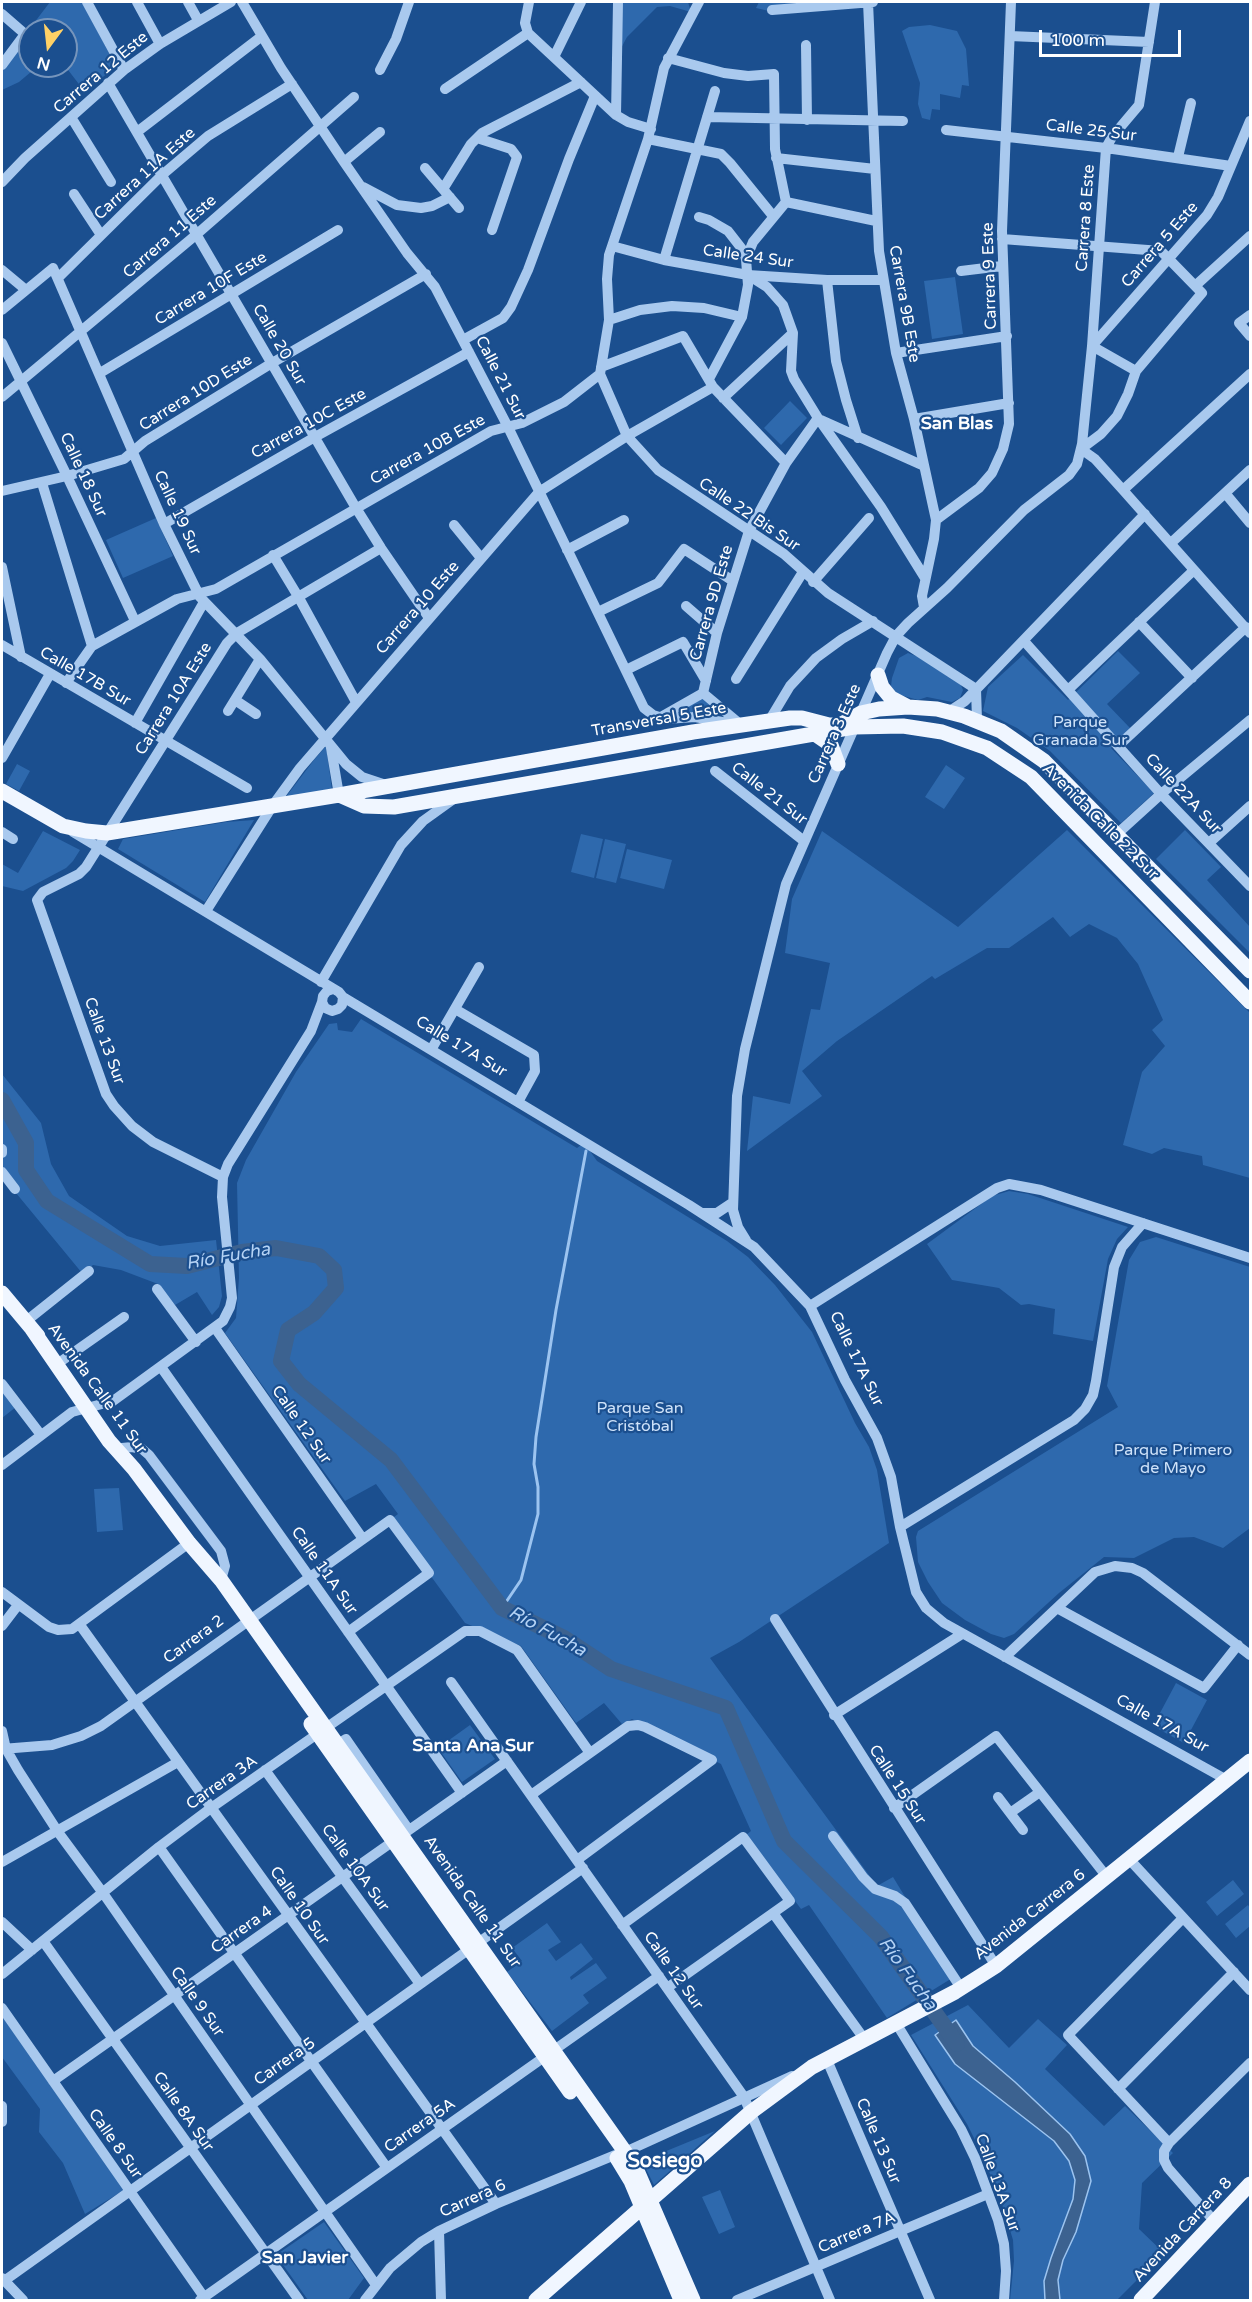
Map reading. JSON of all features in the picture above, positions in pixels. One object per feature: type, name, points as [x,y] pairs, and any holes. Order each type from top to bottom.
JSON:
[{"type":"main road","points":[[878,675],[882,687],[891,698],[908,707]]},
{"type":"main road","name":"Avenida Calle 22 Sur","points":[[861,713],[908,707],[950,711],[977,720],[1011,737],[1044,761],[1251,971]]},
{"type":"main road","name":"Transversal 5 Este","points":[[63,826],[86,831],[107,832],[339,795],[738,725],[802,718],[829,725],[840,725],[861,713]]},
{"type":"main road","name":"Avenida Calle 22 Sur","points":[[854,728],[903,726],[942,732],[987,748],[1016,765],[1045,790],[1251,1002]]},
{"type":"main road","points":[[339,795],[358,804],[384,808],[854,728]]},
{"type":"main road","points":[[815,734],[826,739],[831,745],[837,756],[838,764]]},
{"type":"main road","points":[[2,790],[63,826]]},
{"type":"main road","name":"Avenida Calle 11 Sur","points":[[2,1293],[60,1362],[109,1441],[134,1469],[189,1543],[221,1580],[245,1622]]},
{"type":"main road","name":"Avenida Calle 11 Sur","points":[[28,1325],[122,1448],[134,1469]]},
{"type":"main road","name":"Avenida Calle 11 Sur","points":[[189,1543],[214,1586],[245,1622],[322,1730],[402,1836]]},
{"type":"main road","name":"Avenida Calle 11 Sur","points":[[322,1730],[338,1744],[474,1946],[620,2153],[628,2175],[646,2203],[693,2301]]},
{"type":"main road","name":"Avenida Carrera 6","points":[[536,2300],[751,2112],[812,2067],[961,1988],[996,1966],[1251,1761]]},
{"type":"main road","name":"Avenida Carrera 8","points":[[1141,2301],[1251,2184]]},
{"type":"main road","name":"Avenida Calle 11 Sur","points":[[646,2203],[681,2301]]},
{"type":"street","points":[[87,2],[124,70]]},
{"type":"street","points":[[137,2],[160,44]]},
{"type":"street","points":[[188,2],[198,20]]},
{"type":"street","name":"Carrera 12 Este","points":[[2,182],[124,70],[160,44],[231,2]]},
{"type":"street","name":"Calle 21 Sur","points":[[242,2],[292,84],[360,186],[407,253],[426,274],[508,427],[644,708],[659,718]]},
{"type":"street","points":[[380,70],[396,39],[409,2]]},
{"type":"street","points":[[529,2],[525,23],[528,33],[616,115],[650,134],[721,154],[774,216]]},
{"type":"street","points":[[554,57],[581,2]]},
{"type":"street","points":[[616,115],[618,2]]},
{"type":"street","points":[[600,371],[609,320],[607,279],[612,246],[650,134],[668,58],[699,2]]},
{"type":"street","points":[[772,10],[870,2]]},
{"type":"street","name":"Carrera 9B Este","points":[[870,2],[876,221],[883,280],[896,353],[914,419],[936,520],[922,596],[924,607]]},
{"type":"street","name":"Carrera 9 Este","points":[[936,520],[979,488],[993,473],[1007,435],[1010,403],[1002,239],[1011,2]]},
{"type":"street","name":"Carrera 8 Este","points":[[1081,449],[1092,346],[1106,148],[1112,137],[1139,105],[1155,2]]},
{"type":"street","points":[[2,14],[25,33],[2,65]]},
{"type":"street","points":[[445,89],[528,33]]},
{"type":"street","points":[[137,132],[262,36]]},
{"type":"street","points":[[1010,36],[1149,42]]},
{"type":"street","points":[[806,45],[807,120]]},
{"type":"street","points":[[668,58],[724,73],[748,76],[774,75],[774,134],[786,202]]},
{"type":"street","points":[[360,186],[387,201],[412,207],[432,206],[447,193],[477,138],[521,112],[581,82]]},
{"type":"street","name":"Calle 20 Sur","points":[[108,83],[356,508],[429,618]]},
{"type":"street","name":"Carrera 11A Este","points":[[2,310],[26,290],[55,273],[208,136],[292,84]]},
{"type":"street","points":[[664,260],[715,91]]},
{"type":"street","points":[[463,340],[503,318],[511,307],[528,270],[569,159],[596,96]]},
{"type":"street","name":"Carrera 11 Este","points":[[2,397],[197,234],[320,125],[354,98]]},
{"type":"street","points":[[1178,157],[1191,102]]},
{"type":"street","points":[[71,117],[111,182]]},
{"type":"street","points":[[706,117],[903,121]]},
{"type":"street","name":"Carrera 5 Este","points":[[1092,346],[1207,215],[1251,121]]},
{"type":"street","name":"Calle 25 Sur","points":[[946,130],[1178,157],[1231,166]]},
{"type":"street","points":[[344,162],[380,132]]},
{"type":"street","points":[[477,138],[511,149],[517,157],[492,230]]},
{"type":"street","points":[[777,158],[875,169]]},
{"type":"street","points":[[425,168],[459,208]]},
{"type":"street","points":[[74,194],[101,234]]},
{"type":"street","points":[[746,259],[753,242],[786,202]]},
{"type":"street","points":[[786,202],[876,221]]},
{"type":"street","points":[[699,217],[728,231],[742,249],[748,275],[747,295],[742,317],[711,383]]},
{"type":"street","name":"Carrera 10F Este","points":[[100,374],[338,230]]},
{"type":"street","points":[[1118,746],[1248,630],[1095,459],[1081,449],[1101,434],[1117,416],[1136,371],[1199,289],[1251,236]]},
{"type":"street","points":[[1002,239],[1161,250],[1199,289]]},
{"type":"street","name":"Calle 24 Sur","points":[[612,246],[664,260],[748,275],[827,280],[883,280]]},
{"type":"street","points":[[961,271],[1002,266]]},
{"type":"street","points":[[2,270],[26,290]]},
{"type":"street","name":"Calle 19 Sur","points":[[55,273],[165,524],[204,602],[237,633],[260,659],[353,771],[362,777],[389,786]]},
{"type":"street","name":"Carrera 10D Este","points":[[2,491],[42,483],[124,459],[145,441],[272,363],[426,274]]},
{"type":"street","points":[[748,275],[767,287],[783,305],[793,333],[791,371],[818,418],[880,507],[925,578]]},
{"type":"street","points":[[827,280],[836,360],[858,438]]},
{"type":"street","points":[[609,320],[640,310],[672,306],[704,308],[742,317]]},
{"type":"street","points":[[1251,315],[1239,322],[1251,336]]},
{"type":"street","points":[[723,398],[793,333]]},
{"type":"street","points":[[600,371],[683,336],[711,383],[723,398],[786,463]]},
{"type":"street","points":[[896,353],[1006,336]]},
{"type":"street","name":"Calle 18 Sur","points":[[2,343],[135,621]]},
{"type":"street","points":[[1092,346],[1136,371]]},
{"type":"street","name":"Carrera 10C Este","points":[[165,524],[315,437],[469,352]]},
{"type":"street","name":"Carrera 10B Este","points":[[66,683],[92,646],[177,599],[216,589],[491,431],[522,423],[564,402],[600,371]]},
{"type":"street","name":"Calle 22 Bis Sur","points":[[600,371],[627,436],[642,454],[668,478],[784,554],[813,582],[976,689]]},
{"type":"street","points":[[1123,490],[1251,374]]},
{"type":"street","name":"Carrera 10 Este","points":[[206,911],[300,768],[539,492],[711,383]]},
{"type":"street","points":[[914,419],[1010,403]]},
{"type":"street","points":[[818,418],[924,466]]},
{"type":"street","name":"Carrera 9D Este","points":[[704,693],[717,633],[749,531],[786,463],[818,418]]},
{"type":"street","name":"Carrera 3 Este","points":[[748,1243],[734,1217],[732,1203],[736,1109],[742,1067],[783,894],[804,841],[896,636],[1024,510],[1069,475],[1077,464],[1081,449]]},
{"type":"street","points":[[1171,543],[1251,470]]},
{"type":"street","points":[[42,483],[92,646]]},
{"type":"street","points":[[1225,494],[1251,523]]},
{"type":"street","points":[[950,711],[965,701],[1145,514]]},
{"type":"street","points":[[813,582],[869,518]]},
{"type":"street","points":[[567,550],[624,520]]},
{"type":"street","points":[[454,525],[481,558]]},
{"type":"street","name":"Carrera 10A Este","points":[[98,847],[222,649],[237,633],[381,548]]},
{"type":"street","points":[[598,612],[658,584],[684,549],[733,581]]},
{"type":"street","points":[[273,555],[356,702]]},
{"type":"street","points":[[2,567],[21,657]]},
{"type":"street","points":[[1068,690],[1194,570]]},
{"type":"street","points":[[736,679],[803,572]]},
{"type":"street","points":[[135,723],[204,602]]},
{"type":"street","points":[[686,606],[717,633]]},
{"type":"street","points":[[769,721],[790,686],[807,666],[825,650],[873,621]]},
{"type":"street","points":[[1139,622],[1192,678]]},
{"type":"street","name":"Calle 22A Sur","points":[[1024,640],[1161,794],[1251,886]]},
{"type":"street","points":[[626,670],[683,642],[706,681]]},
{"type":"street","name":"Calle 17B Sur","points":[[2,645],[247,788]]},
{"type":"street","points":[[228,711],[260,659]]},
{"type":"street","points":[[2,758],[50,674]]},
{"type":"street","points":[[976,689],[977,720]]},
{"type":"street","points":[[659,718],[704,693],[738,725]]},
{"type":"street","points":[[235,699],[256,714]]},
{"type":"street","points":[[659,718],[695,717],[738,725]]},
{"type":"street","points":[[1117,834],[1161,794],[1251,720]]},
{"type":"street","name":"Calle 19 Sur","points":[[326,737],[333,758],[339,795]]},
{"type":"street","name":"Calle 21 Sur","points":[[715,771],[804,841]]},
{"type":"street","points":[[321,982],[401,845],[423,821],[460,795]]},
{"type":"street","points":[[1209,843],[1251,806]]},
{"type":"street","points":[[63,826],[339,992],[338,1005],[311,1031]]},
{"type":"street","points":[[2,832],[13,839]]},
{"type":"street","name":"Calle 13 Sur","points":[[98,847],[79,874],[40,895],[37,904],[106,1094],[132,1126],[153,1142],[223,1177]]},
{"type":"street","points":[[431,1050],[479,967]]},
{"type":"street","points":[[305,972],[317,985],[325,1008],[338,1005]]},
{"type":"street","points":[[2,1465],[72,1412],[111,1402],[223,1321],[232,1298],[222,1197],[223,1177],[228,1164],[311,1031],[322,999],[327,991],[333,989]]},
{"type":"street","name":"Calle 17A Sur","points":[[338,1005],[364,1009],[702,1213],[764,1256],[810,1306],[844,1380],[882,1450],[891,1477],[900,1527],[914,1582],[921,1601],[937,1619],[962,1634],[1227,1780]]},
{"type":"street","points":[[455,1009],[534,1055],[535,1071],[518,1102]]},
{"type":"street","points":[[2,1173],[15,1189]]},
{"type":"street","points":[[810,1306],[996,1188],[1009,1184],[1041,1190],[1251,1257]]},
{"type":"street","points":[[702,1213],[717,1213],[732,1203]]},
{"type":"street","points":[[900,1527],[1074,1420],[1085,1409],[1093,1395],[1096,1382],[1114,1267],[1122,1247],[1143,1223]]},
{"type":"street","points":[[28,1325],[89,1270]]},
{"type":"street","points":[[157,1289],[196,1341]]},
{"type":"street","points":[[60,1362],[124,1317]]},
{"type":"street","name":"Calle 12 Sur","points":[[215,1328],[363,1539]]},
{"type":"street","name":"Calle 11A Sur","points":[[161,1367],[462,1793]]},
{"type":"street","points":[[2,1384],[41,1435]]},
{"type":"street","points":[[122,1448],[142,1449],[149,1455],[221,1551],[225,1566],[221,1580]]},
{"type":"street","name":"Carrera 2","points":[[4,1749],[40,1747],[81,1736],[110,1720],[390,1520],[429,1573],[348,1632]]},
{"type":"street","points":[[2,1592],[39,1621],[58,1630],[72,1629],[189,1543]]},
{"type":"street","points":[[1005,1657],[1095,1572],[1115,1566],[1132,1568],[1143,1573],[1251,1655]]},
{"type":"street","points":[[2,1626],[18,1605]]},
{"type":"street","points":[[1058,1608],[1204,1688],[1238,1645]]},
{"type":"street","name":"Calle 15 Sur","points":[[775,1619],[834,1715],[996,1966]]},
{"type":"street","name":"Calle 10 Sur","points":[[80,1625],[496,2204]]},
{"type":"street","name":"Carrera 3A","points":[[2,1974],[159,1847],[211,1808],[465,1630],[480,1631],[517,1650],[590,1753]]},
{"type":"street","points":[[834,1715],[962,1634]]},
{"type":"street","name":"Calle 12 Sur","points":[[451,1682],[744,2097],[830,2301]]},
{"type":"street","name":"Carrera 5","points":[[3,2279],[474,1946],[712,1760],[638,1725],[628,1726],[590,1753]]},
{"type":"street","name":"Calle 9 Sur","points":[[2,1731],[4,1749],[58,1832],[376,2285]]},
{"type":"street","points":[[894,1808],[996,1736],[1107,1877]]},
{"type":"street","points":[[531,1795],[590,1753]]},
{"type":"street","name":"Carrera 4","points":[[53,2081],[507,1761]]},
{"type":"street","points":[[2,1862],[178,1762]]},
{"type":"street","name":"Calle 10A Sur","points":[[265,1770],[420,1984]]},
{"type":"street","points":[[1010,1813],[1040,1792]]},
{"type":"street","points":[[999,1797],[1023,1830]]},
{"type":"street","points":[[833,1836],[863,1877],[875,1889],[895,1896],[905,1903],[961,1988]]},
{"type":"street","points":[[622,1925],[743,1837],[790,1901],[667,1988]]},
{"type":"street","points":[[159,1847],[387,2168]]},
{"type":"street","points":[[2,1854],[17,1854]]},
{"type":"street","points":[[1129,1859],[1251,1990]]},
{"type":"street","points":[[773,1913],[865,2040]]},
{"type":"street","points":[[1169,2143],[1068,2035],[1183,1918]]},
{"type":"street","points":[[2,1922],[32,1950]]},
{"type":"street","name":"Calle 8A Sur","points":[[43,1941],[299,2301]]},
{"type":"street","points":[[1118,2089],[1234,1972]]},
{"type":"street","name":"Carrera 5A","points":[[202,2299],[658,1976]]},
{"type":"street","name":"Calle 8 Sur","points":[[2,2008],[130,2191],[202,2299]]},
{"type":"street","name":"Calle 13A Sur","points":[[896,2023],[961,2129],[975,2158],[1004,2244],[1006,2271],[1004,2301]]},
{"type":"street","name":"Calle 13 Sur","points":[[827,2060],[930,2301]]},
{"type":"street","points":[[1215,2222],[1168,2168],[1164,2160],[1164,2151],[1169,2143],[1251,2063]]},
{"type":"street","name":"Carrera 6","points":[[365,2301],[376,2285],[405,2254],[439,2231],[812,2067]]},
{"type":"street","points":[[2,2106],[2,2122]]},
{"type":"street","name":"Carrera 7A","points":[[737,2301],[988,2194]]},
{"type":"street","points":[[439,2231],[441,2301]]},
{"type":"street","points":[[3,2279],[23,2301]]},
{"type":"green space","points":[[50,2],[82,2],[116,66],[85,92],[74,78],[78,78],[78,18],[38,18]]},
{"type":"green space","points":[[622,2],[688,2],[691,12],[670,6],[657,7],[627,37],[619,52]]},
{"type":"green space","points":[[759,2],[802,2],[803,7],[769,11],[756,8]]},
{"type":"green space","points":[[930,25],[957,31],[966,49],[969,86],[962,85],[960,98],[940,94],[940,110],[932,109],[930,120],[922,118],[918,104],[920,83],[902,31],[909,27]]},
{"type":"green space","points":[[18,44],[18,78],[24,78],[2,90],[2,65]]},
{"type":"green space","points":[[955,277],[963,334],[932,339],[924,281]]},
{"type":"green space","points":[[790,401],[807,418],[781,445],[764,428]]},
{"type":"green space","points":[[156,518],[173,556],[123,578],[106,540]]},
{"type":"green space","name":"Parque Granada Sur","points":[[1118,651],[1140,673],[1107,704],[1130,728],[1111,748],[1154,793],[1121,823],[1050,751],[1017,728],[983,711],[988,687],[1023,655],[1068,700]]},
{"type":"green space","points":[[908,653],[924,659],[960,683],[963,690],[960,698],[952,702],[927,697],[918,700],[897,694],[891,686],[892,678],[899,658]]},
{"type":"green space","points":[[704,698],[721,714],[671,714]]},
{"type":"green space","points":[[326,746],[332,790],[285,798],[314,760]]},
{"type":"green space","points":[[17,764],[30,771],[19,791],[6,784]]},
{"type":"green space","points":[[946,765],[965,778],[944,809],[925,797]]},
{"type":"green space","points":[[254,820],[205,902],[118,849],[123,839],[226,822]]},
{"type":"green space","points":[[1067,830],[1249,1012],[1250,1178],[1203,1165],[1202,1156],[1164,1148],[1152,1154],[1123,1145],[1142,1072],[1165,1046],[1152,1030],[1163,1020],[1138,964],[1117,938],[1089,924],[1070,937],[1053,917],[1009,948],[987,948],[935,979],[932,976],[837,1041],[802,1071],[822,1096],[747,1151],[753,1096],[790,1104],[811,1009],[820,1010],[830,963],[785,953],[792,899],[822,831],[958,927]]},
{"type":"green space","points":[[1185,830],[1221,867],[1207,880],[1250,927],[1250,953],[1156,859]]},
{"type":"green space","points":[[43,831],[80,850],[73,861],[66,868],[23,891],[2,886],[2,864],[18,873]]},
{"type":"green space","points":[[581,834],[603,839],[594,878],[571,872]]},
{"type":"green space","points":[[605,839],[626,844],[616,883],[596,878]]},
{"type":"green space","points":[[627,849],[672,860],[664,889],[620,878]]},
{"type":"green space","name":"Parque San Cristóbal","points":[[361,1019],[577,1148],[581,1145],[590,1151],[597,1161],[727,1241],[748,1257],[775,1285],[812,1332],[855,1423],[869,1447],[877,1470],[889,1543],[739,1642],[710,1658],[877,1886],[893,1877],[954,1977],[887,2018],[809,1905],[801,1909],[746,1835],[751,1831],[721,1764],[632,1719],[622,1724],[604,1703],[576,1723],[521,1646],[465,1623],[390,1520],[398,1514],[376,1484],[345,1501],[225,1333],[236,1318],[239,1278],[237,1183],[246,1160],[296,1072],[329,1024],[337,1023],[338,1030],[352,1032]]},
{"type":"green space","points":[[2,1074],[41,1123],[51,1164],[69,1196],[127,1236],[160,1246],[216,1240],[222,1296],[219,1307],[212,1315],[197,1292],[175,1305],[158,1284],[121,1270],[93,1265],[82,1273],[2,1176]]},
{"type":"green space","points":[[1009,1191],[1028,1194],[1128,1227],[1117,1239],[1108,1259],[1093,1341],[1053,1334],[1055,1309],[1029,1304],[1021,1305],[999,1288],[952,1280],[927,1244],[992,1196]]},
{"type":"green space","name":"Parque Primero de Mayo","points":[[1156,1237],[1250,1267],[1250,1528],[1223,1548],[1194,1537],[1174,1538],[1134,1558],[1104,1557],[1059,1593],[1014,1634],[1004,1638],[991,1634],[965,1620],[942,1603],[918,1562],[916,1537],[918,1531],[1118,1407],[1107,1386],[1129,1260],[1140,1242]]},
{"type":"green space","points":[[2,1390],[16,1407],[2,1418]]},
{"type":"green space","points":[[119,1488],[123,1530],[97,1532],[94,1489]]},
{"type":"green space","points":[[1176,1683],[1207,1700],[1184,1743],[1153,1726]]},
{"type":"green space","points":[[470,1725],[495,1759],[462,1782],[438,1748]]},
{"type":"green space","points":[[1233,1880],[1244,1894],[1217,1916],[1206,1902]]},
{"type":"green space","points":[[1248,1905],[1250,1926],[1236,1938],[1225,1924]]},
{"type":"green space","points":[[547,1923],[561,1942],[548,1950],[556,1961],[581,1943],[593,1959],[570,1977],[571,1980],[596,1963],[607,1978],[583,1995],[589,2003],[552,2031],[507,1972],[522,1961],[512,1948]]},
{"type":"green space","points":[[968,2005],[1009,2048],[1038,2019],[1067,2045],[1045,2069],[1104,2126],[1125,2106],[1173,2153],[1142,2183],[1139,2229],[1164,2253],[1117,2300],[1010,2300],[1014,2261],[1013,2240],[1004,2210],[983,2156],[967,2124],[911,2035]]},
{"type":"green space","points":[[2,2016],[124,2190],[85,2214],[63,2163],[39,2132],[40,2109],[2,2057]]},
{"type":"green space","points":[[715,2131],[654,2185],[642,2161]]},
{"type":"green space","points":[[720,2190],[735,2227],[719,2234],[702,2197]]},
{"type":"green space","points":[[324,2222],[364,2278],[348,2300],[308,2300],[276,2255]]},
{"type":"shaded area","points":[[956,2020],[973,2046],[1070,2134],[1085,2156],[1091,2181],[1076,2232],[1063,2260],[1058,2280],[1060,2300],[1045,2300],[1044,2281],[1073,2199],[1075,2180],[1069,2161],[1054,2141],[955,2064],[935,2035]]},
{"type":"waterway","name":"Río Fucha","points":[[2,1100],[26,1143],[26,1170],[47,1201],[150,1264],[187,1266],[242,1252],[276,1248],[319,1256],[334,1270],[336,1288],[314,1313],[288,1330],[281,1361],[299,1384],[391,1460],[502,1608],[564,1638],[611,1669],[726,1708],[784,1841],[881,1937],[957,2044]]},
{"type":"waterway","points":[[502,1608],[521,1580],[538,1514],[538,1487],[534,1464],[536,1437],[556,1310],[586,1151]]},
{"type":"district","name":"San Blas","points":[[957,424]]},
{"type":"district","name":"Santa Ana Sur","points":[[473,1746]]},
{"type":"district","name":"Sosiego","points":[[665,2162]]},
{"type":"district","name":"San Javier","points":[[305,2258]]}]
